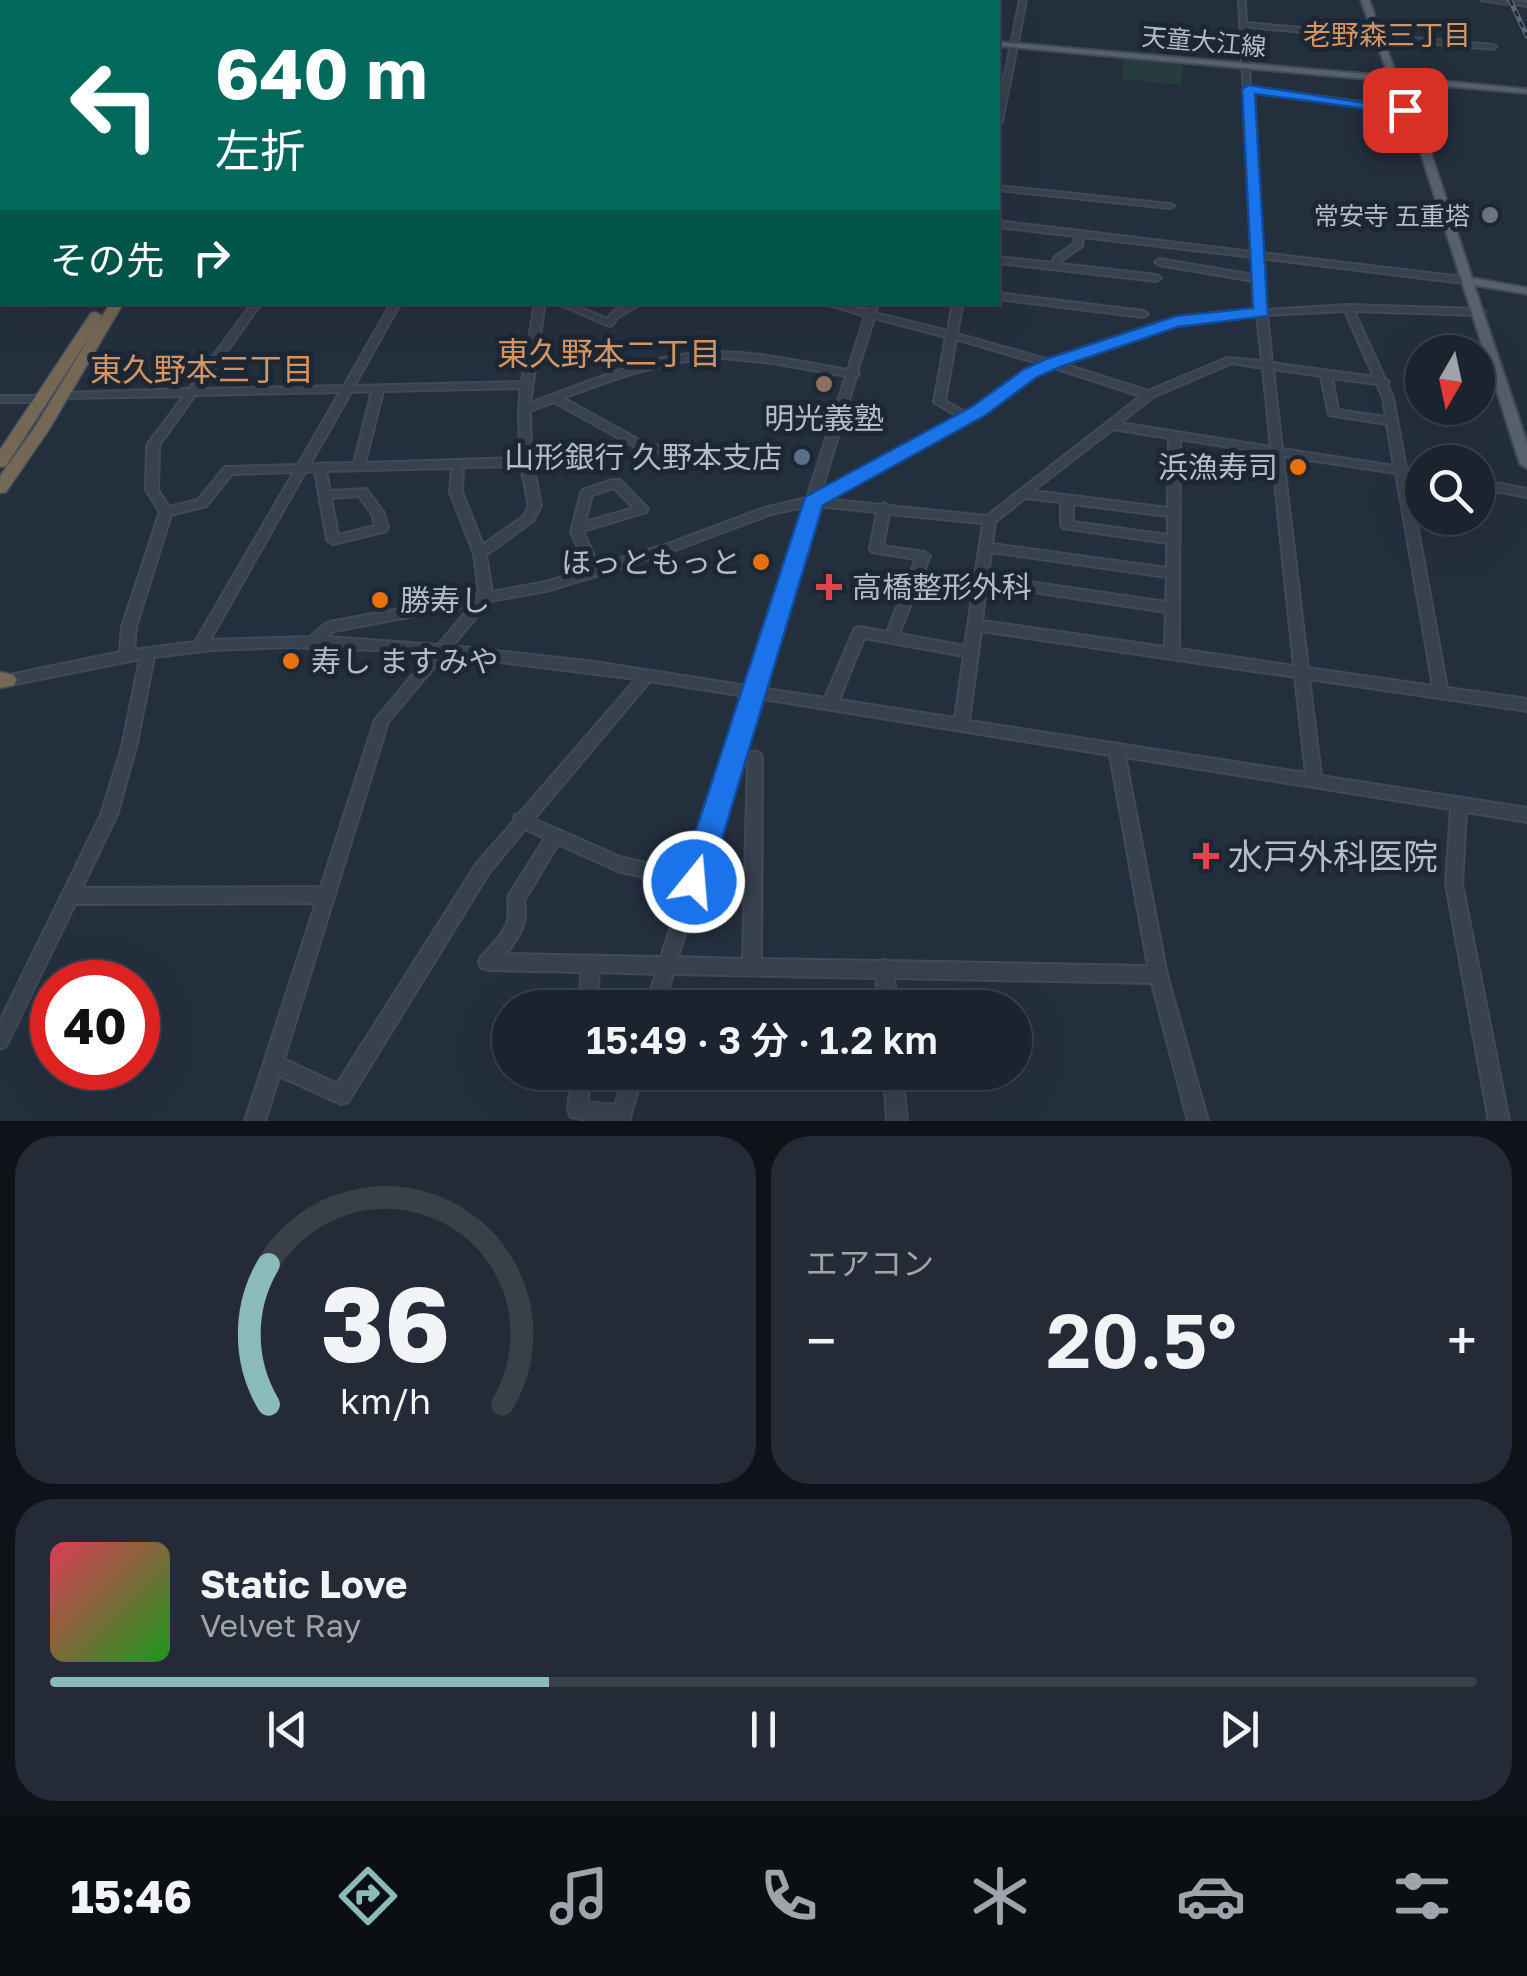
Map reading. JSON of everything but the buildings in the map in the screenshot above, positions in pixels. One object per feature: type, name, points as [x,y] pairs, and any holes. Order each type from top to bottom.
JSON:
[{"type":"highway","points":[[0,462],[45,399],[103,305]]},
{"type":"highway","points":[[0,488],[63,395],[116,305]]},
{"type":"main road","points":[[1365,0],[1405,110],[1424,147],[1471,280],[1527,464]]},
{"type":"main road","name":"天童大江線","points":[[1000,44],[1527,90]]},
{"type":"main road","points":[[1471,280],[1527,291]]},
{"type":"street","points":[[1000,112],[1023,0]]},
{"type":"street","points":[[1242,0],[1258,279],[1314,782]]},
{"type":"street","points":[[1484,0],[1506,2]]},
{"type":"street","points":[[1516,3],[1527,4]]},
{"type":"street","points":[[1244,26],[1494,47]]},
{"type":"street","points":[[1248,89],[1405,110]]},
{"type":"street","points":[[1000,188],[1170,206]]},
{"type":"street","points":[[1000,224],[1471,280]]},
{"type":"street","points":[[1056,267],[1058,259],[1079,244],[1079,234]]},
{"type":"street","points":[[1000,260],[1156,278]]},
{"type":"street","points":[[1159,262],[1258,279]]},
{"type":"street","points":[[1000,296],[1144,314]]},
{"type":"street","points":[[166,512],[152,490],[153,445],[256,305]]},
{"type":"street","points":[[199,647],[395,305]]},
{"type":"street","points":[[480,553],[529,518],[536,506],[523,462],[526,385],[539,305]]},
{"type":"street","points":[[565,305],[609,323],[615,315],[634,305]]},
{"type":"street","points":[[841,305],[872,310],[1053,363],[1148,395]]},
{"type":"street","points":[[957,305],[939,402],[966,417]]},
{"type":"street","points":[[1348,308],[1384,382],[1441,694]]},
{"type":"street","points":[[813,502],[966,417],[1030,373],[1176,322],[1348,308],[1480,312]]},
{"type":"street","points":[[659,990],[872,310]]},
{"type":"street","points":[[524,409],[642,368],[709,356],[854,374]]},
{"type":"street","points":[[314,642],[330,627],[486,598],[595,572],[768,511],[813,502],[989,520],[1148,395],[1231,360],[1384,382]]},
{"type":"street","points":[[1326,375],[1333,413],[1392,421]]},
{"type":"street","points":[[63,395],[526,385]]},
{"type":"street","points":[[359,466],[378,389]]},
{"type":"street","points":[[556,398],[643,448],[718,458]]},
{"type":"street","points":[[0,399],[45,399]]},
{"type":"street","points":[[1111,425],[1405,471]]},
{"type":"street","points":[[1172,654],[1175,436]]},
{"type":"street","points":[[166,512],[202,503],[229,470],[523,462]]},
{"type":"street","points":[[255,1121],[382,720],[444,652],[486,598],[480,553],[456,492],[458,463]]},
{"type":"street","points":[[320,467],[324,494],[333,540],[382,528],[378,513],[362,492],[324,494]]},
{"type":"street","points":[[581,528],[587,493],[616,483],[642,509],[577,532],[595,572]]},
{"type":"street","points":[[1495,487],[1527,494]]},
{"type":"street","points":[[1026,494],[1174,513]]},
{"type":"street","points":[[1068,500],[1067,525],[1173,540]]},
{"type":"street","points":[[884,507],[876,549],[924,556],[891,638]]},
{"type":"street","points":[[127,656],[129,627],[166,512]]},
{"type":"street","points":[[960,725],[989,520]]},
{"type":"street","points":[[986,547],[1173,574]]},
{"type":"street","points":[[981,580],[1172,608]]},
{"type":"street","points":[[975,625],[1527,706]]},
{"type":"street","points":[[830,704],[860,632],[970,652]]},
{"type":"street","points":[[2,681],[127,656],[199,647],[314,642],[444,652],[648,675],[1527,815]]},
{"type":"street","points":[[0,1040],[110,814],[148,654]]},
{"type":"street","points":[[273,1064],[341,1094],[484,868],[648,675]]},
{"type":"street","points":[[1116,750],[1158,975],[1198,1121]]},
{"type":"street","points":[[752,966],[755,757]]},
{"type":"street","points":[[1459,804],[1454,884],[1498,1121]]},
{"type":"street","points":[[521,820],[618,864],[694,882]]},
{"type":"street","points":[[558,838],[524,883],[515,900],[520,912],[514,928],[488,962],[1158,975]]},
{"type":"street","points":[[70,896],[327,895]]},
{"type":"street","points":[[589,990],[591,963]]},
{"type":"street","points":[[884,968],[886,990]]},
{"type":"street","points":[[580,1090],[577,1116],[620,1118],[629,1090]]},
{"type":"street","points":[[895,1090],[898,1121]]},
{"type":"green space","points":[[1124,56],[1184,60],[1181,85],[1122,79]]},
{"type":"railway","points":[[1510,0],[1527,36]]},
{"type":"place","name":"常安寺 五重塔","points":[[1490,215]]},
{"type":"place","name":"明光義塾","points":[[824,384]]},
{"type":"place","name":"山形銀行 久野本支店","points":[[802,457]]},
{"type":"place","name":"浜漁寿司","points":[[1298,467]]},
{"type":"place","name":"ほっともっと","points":[[761,562]]},
{"type":"place","name":"高橋整形外科","points":[[829,587]]},
{"type":"place","name":"勝寿し","points":[[380,600]]},
{"type":"place","name":"寿し ますみや","points":[[291,661]]},
{"type":"place","name":"水戸外科医院","points":[[1206,856]]},
{"type":"district","name":"老野森三丁目","points":[[1387,34]]},
{"type":"district","name":"東久野本二丁目","points":[[609,353]]},
{"type":"district","name":"東久野本三丁目","points":[[202,369]]},
{"type":"route","points":[[694,882],[813,502],[980,410],[1030,373],[1053,363],[1156,326],[1262,312],[1248,89],[1405,110]]}]
